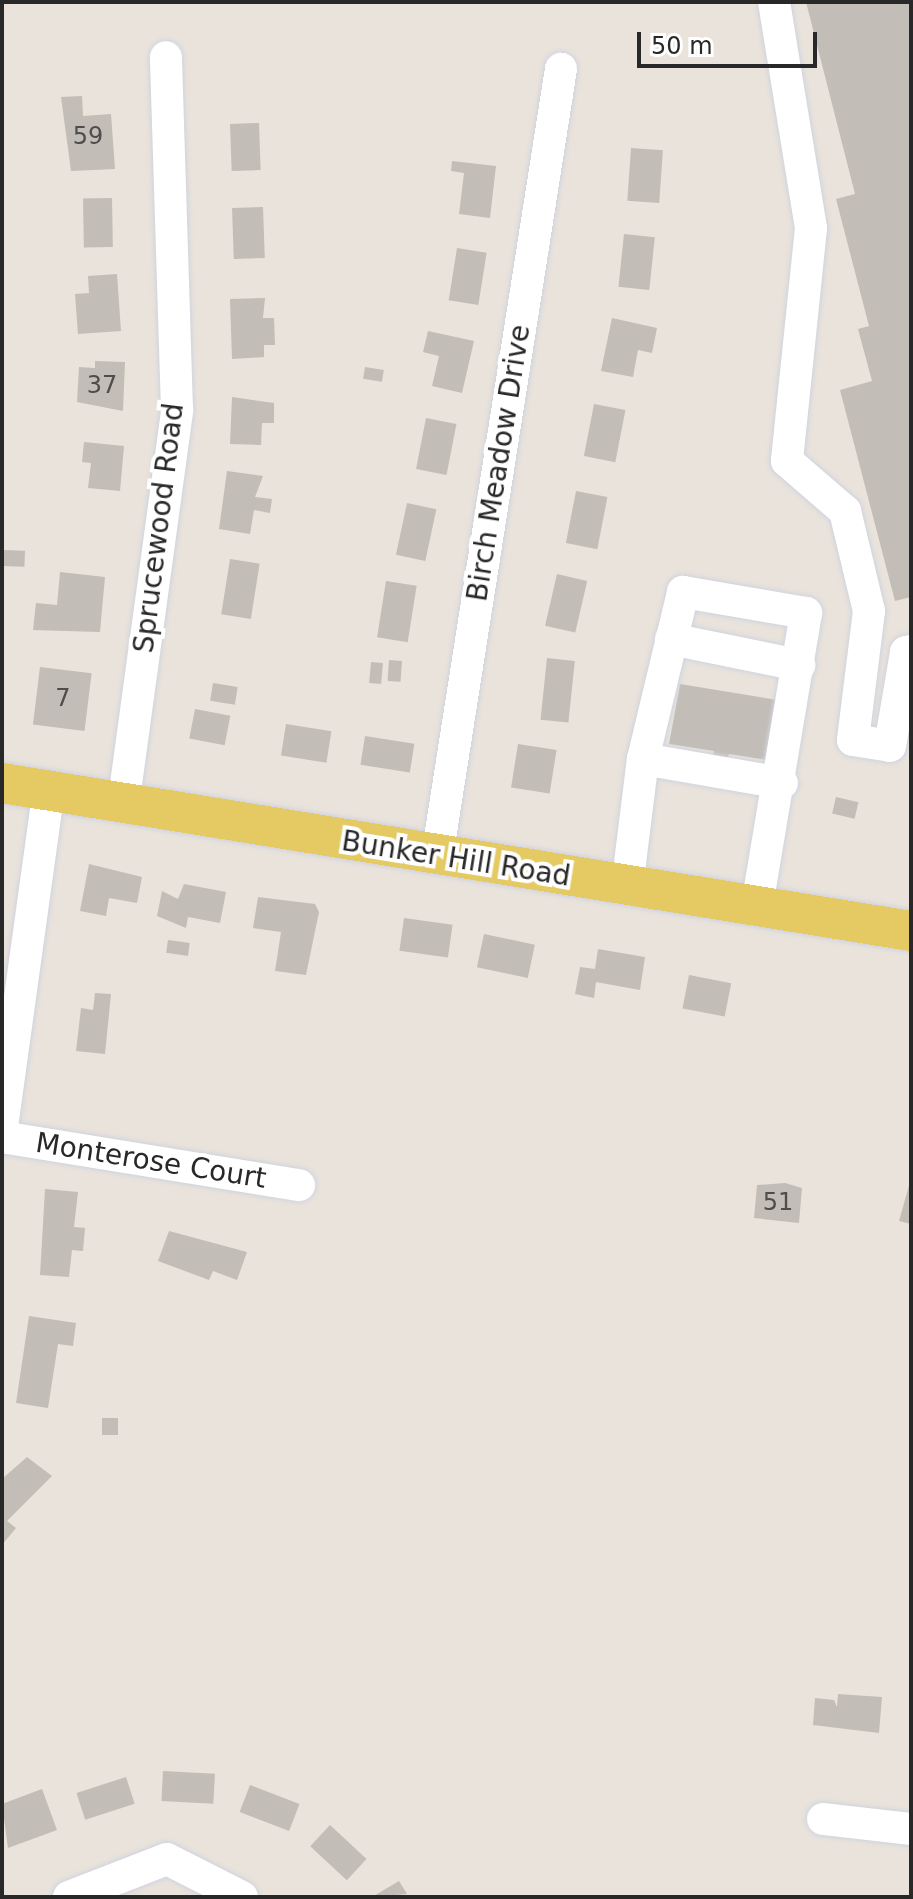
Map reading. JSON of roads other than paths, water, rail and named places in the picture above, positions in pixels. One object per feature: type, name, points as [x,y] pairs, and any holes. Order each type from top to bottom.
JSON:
[{"type":"main road","name":"Bunker Hill Road","points":[[2,783],[123,806],[911,931]]},
{"type":"street","points":[[774,2],[811,228],[787,461],[845,511],[866,596],[853,740],[890,746],[906,652],[911,651]]},
{"type":"street","name":"Sprucewood Road","points":[[123,806],[177,410],[166,57]]},
{"type":"street","name":"Birch Meadow Drive","points":[[437,857],[561,69]]},
{"type":"street","points":[[627,887],[643,759],[683,592],[806,613],[782,783],[757,907]]},
{"type":"street","points":[[671,639],[799,665]]},
{"type":"street","points":[[643,759],[782,783]]},
{"type":"street","points":[[2,1127],[49,790]]},
{"type":"street","name":"Monterose Court","points":[[2,1137],[299,1185]]},
{"type":"street","points":[[823,1819],[911,1829]]},
{"type":"street","points":[[69,1897],[167,1859],[242,1897]]}]
